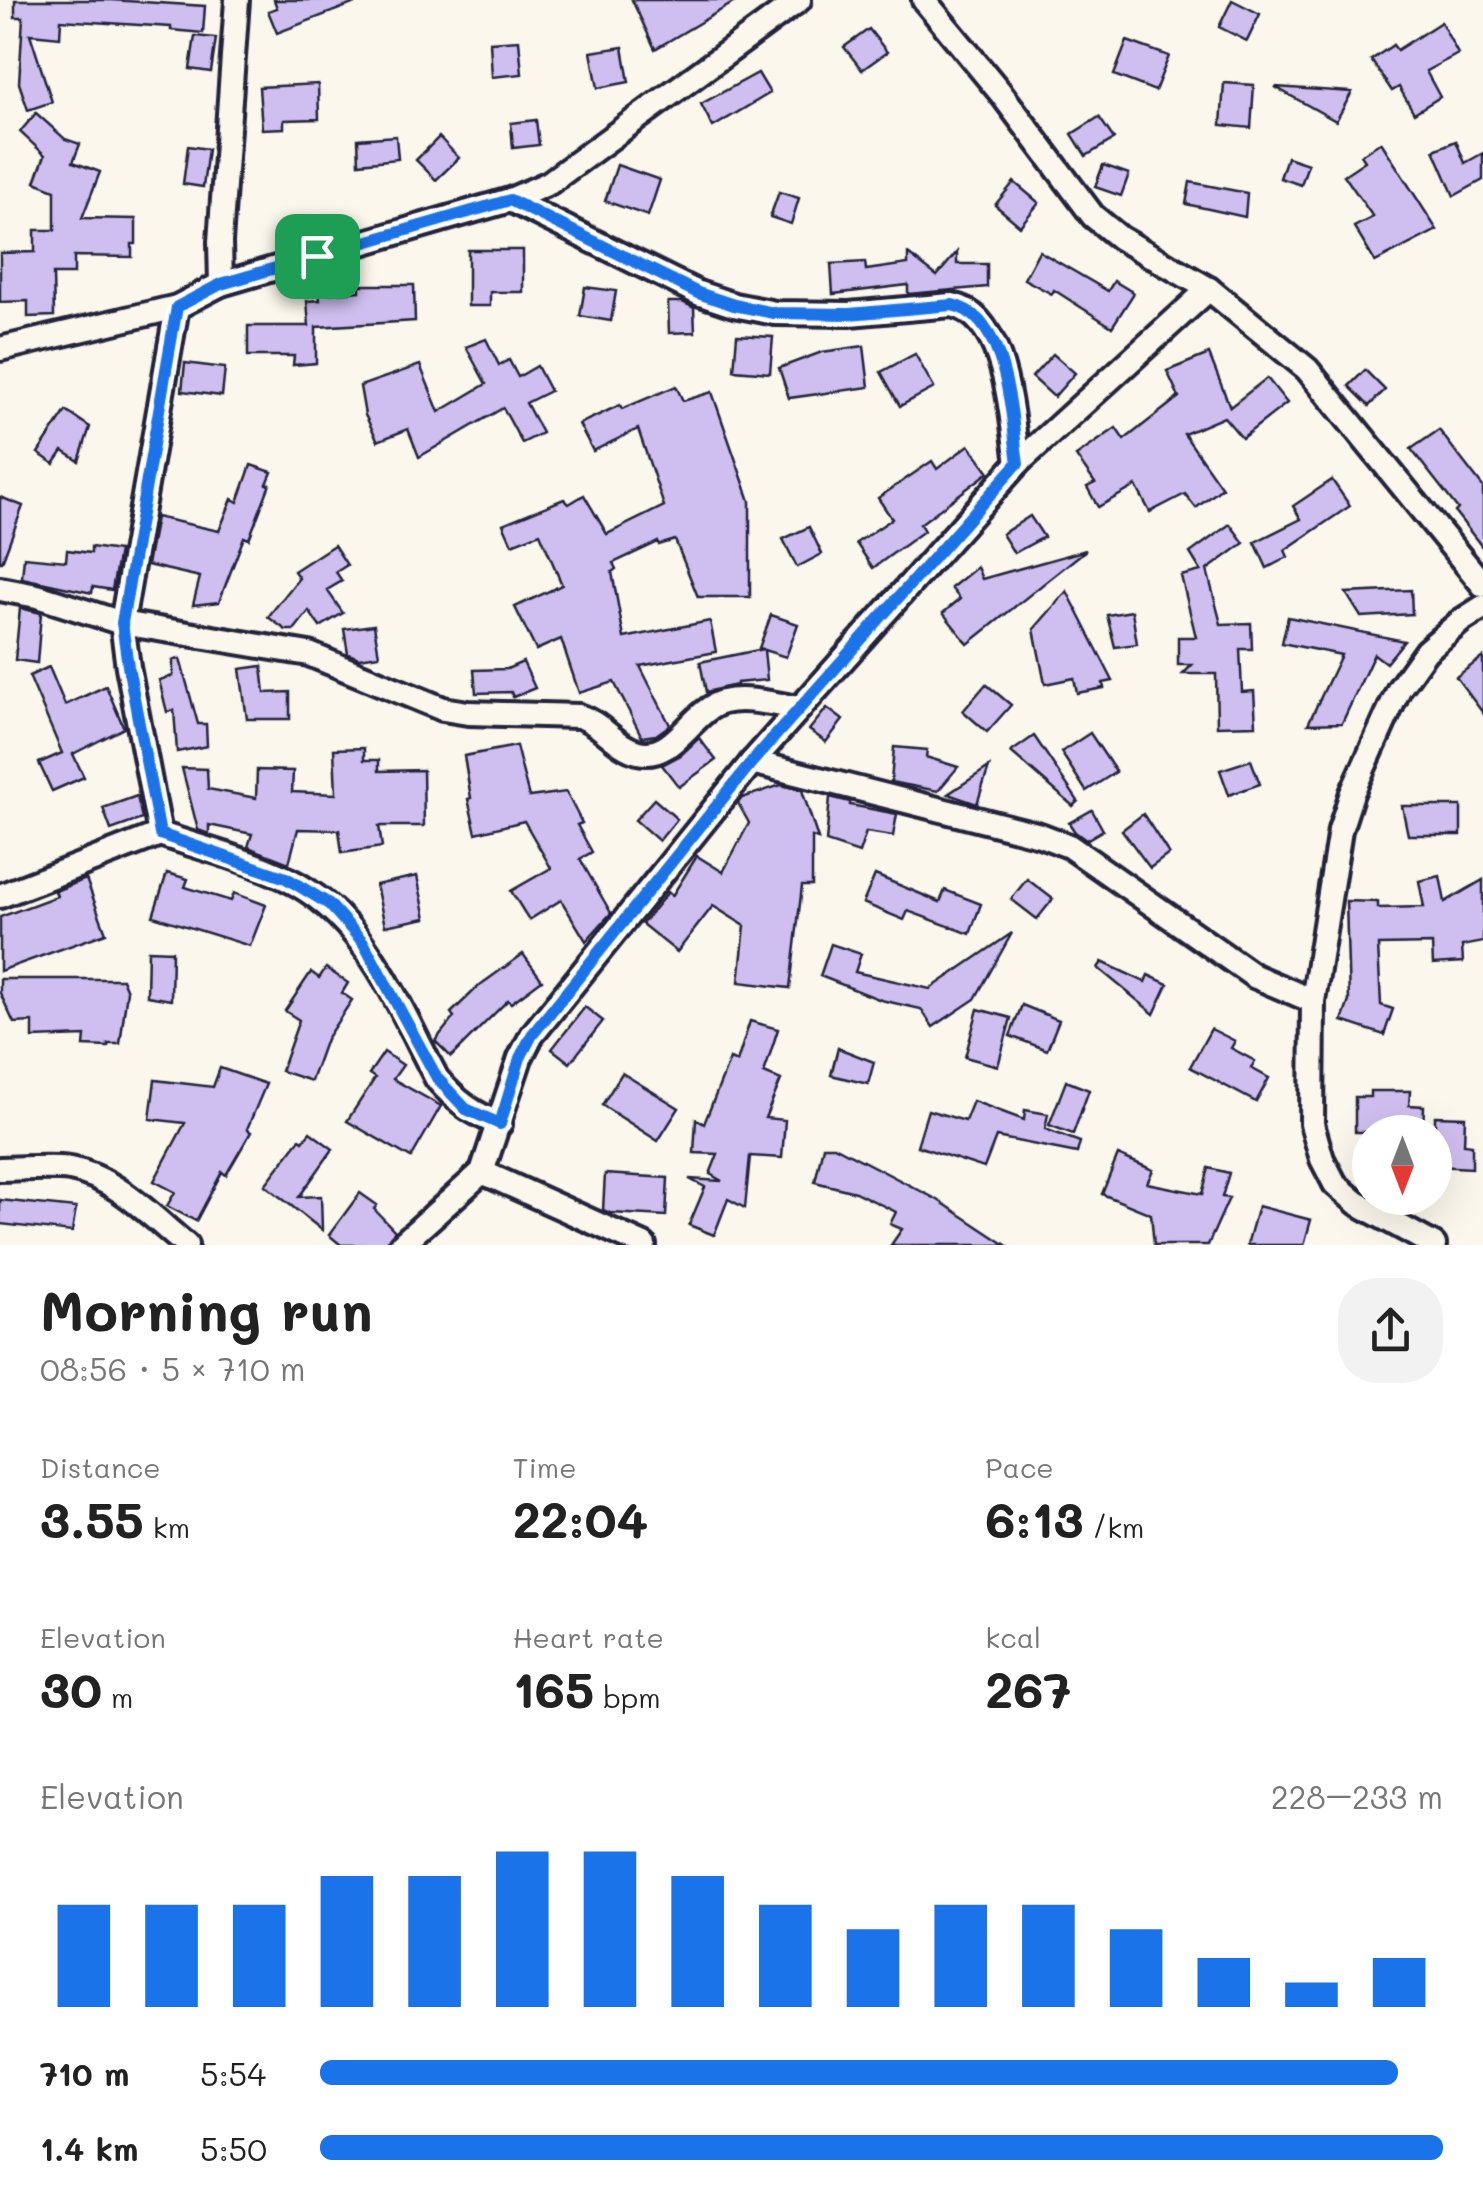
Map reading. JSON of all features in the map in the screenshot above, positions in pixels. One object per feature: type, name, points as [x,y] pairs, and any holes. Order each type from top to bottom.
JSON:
[{"type":"street","points":[[221,284],[220,242],[238,0]]},
{"type":"street","points":[[0,349],[177,307],[221,284],[510,200],[549,183],[799,0]]},
{"type":"street","points":[[924,0],[1000,92],[1093,216],[1120,238],[1209,289],[1308,369],[1483,585]]},
{"type":"street","points":[[510,200],[698,293],[734,305],[774,313],[849,314],[952,305],[966,308],[974,313],[998,352],[1018,463]]},
{"type":"street","points":[[400,1245],[482,1172],[520,1058],[532,1035],[752,762],[1018,463],[1209,289]]},
{"type":"street","points":[[160,834],[122,623],[177,307]]},
{"type":"street","points":[[0,589],[37,596],[122,623],[309,654],[443,708],[468,713],[579,716],[594,721],[634,752],[664,748],[708,708],[725,702],[744,700],[800,708]]},
{"type":"street","points":[[1434,1245],[1357,1203],[1336,1184],[1322,1158],[1312,1124],[1312,1001],[1340,830],[1352,794],[1399,690],[1426,652],[1483,607]]},
{"type":"street","points":[[752,762],[1040,835],[1069,846],[1254,976],[1312,1001]]},
{"type":"street","points":[[0,896],[160,834],[286,878],[329,904],[363,942],[437,1078],[466,1109],[500,1124]]},
{"type":"street","points":[[0,1169],[69,1169],[90,1176],[111,1185],[186,1245]]},
{"type":"street","points":[[482,1172],[644,1245]]},
{"type":"building","points":[[15,0],[111,0],[205,6],[203,33],[171,27],[61,20],[60,37],[30,34],[52,102],[28,110],[19,83],[23,17],[15,17]]},
{"type":"building","points":[[274,0],[358,2],[277,33],[268,11],[277,8]]},
{"type":"building","points":[[632,0],[738,0],[655,49]]},
{"type":"building","points":[[1232,0],[1260,14],[1247,41],[1219,27]]},
{"type":"building","points":[[1441,22],[1458,54],[1426,71],[1440,97],[1414,113],[1399,87],[1392,91],[1371,60],[1393,45],[1397,50]]},
{"type":"building","points":[[869,29],[887,52],[862,70],[844,47]]},
{"type":"building","points":[[195,36],[216,38],[211,72],[190,69]]},
{"type":"building","points":[[519,40],[522,74],[492,77],[490,42]]},
{"type":"building","points":[[1127,41],[1169,56],[1155,91],[1114,75]]},
{"type":"building","points":[[623,47],[629,82],[598,88],[591,52]]},
{"type":"building","points":[[758,73],[770,93],[713,127],[701,104]]},
{"type":"building","points":[[1224,83],[1254,85],[1251,128],[1221,125]]},
{"type":"building","points":[[318,84],[319,119],[284,120],[284,128],[262,129],[259,87]]},
{"type":"building","points":[[1275,87],[1352,92],[1336,121]]},
{"type":"building","points":[[36,113],[65,139],[80,144],[73,162],[100,172],[82,218],[136,219],[136,244],[132,244],[132,257],[74,256],[74,274],[53,274],[54,316],[28,317],[28,301],[0,302],[0,253],[35,252],[35,230],[55,230],[55,190],[35,182],[45,155],[20,132]]},
{"type":"building","points":[[1099,117],[1114,139],[1086,156],[1072,134]]},
{"type":"building","points":[[536,120],[539,145],[513,148],[511,123]]},
{"type":"building","points":[[396,136],[398,159],[359,163],[358,139]]},
{"type":"building","points":[[439,137],[459,158],[436,180],[416,160]]},
{"type":"building","points":[[1456,141],[1465,163],[1483,153],[1483,180],[1454,196],[1434,150]]},
{"type":"building","points":[[1381,142],[1437,230],[1375,262],[1354,227],[1373,217],[1344,175],[1365,161],[1361,155]]},
{"type":"building","points":[[188,146],[208,149],[203,187],[183,184]]},
{"type":"building","points":[[1287,157],[1308,164],[1301,185],[1280,178]]},
{"type":"building","points":[[617,165],[660,180],[648,216],[605,201]]},
{"type":"building","points":[[1103,165],[1129,174],[1121,196],[1095,187]]},
{"type":"building","points":[[1014,182],[1039,203],[1020,226],[995,205]]},
{"type":"building","points":[[1190,182],[1247,193],[1245,217],[1186,204]]},
{"type":"building","points":[[779,192],[799,198],[791,224],[770,217]]},
{"type":"building","points":[[468,250],[523,250],[523,292],[490,292],[490,306],[468,306]]},
{"type":"building","points":[[1039,251],[1108,291],[1114,281],[1134,293],[1112,327],[1054,290],[1052,294],[1024,279]]},
{"type":"building","points":[[957,252],[957,264],[987,264],[987,287],[908,294],[908,285],[833,294],[831,264],[865,262],[866,270],[908,264],[908,254],[937,276]]},
{"type":"building","points":[[360,285],[414,285],[415,321],[316,327],[316,363],[293,365],[294,356],[248,356],[248,326],[309,326],[307,301],[320,300],[319,294],[360,291]]},
{"type":"building","points":[[585,287],[616,291],[611,321],[580,316]]},
{"type":"building","points":[[668,302],[682,302],[694,308],[695,332],[669,333]]},
{"type":"building","points":[[737,335],[773,337],[770,373],[734,370]]},
{"type":"building","points":[[486,339],[499,365],[509,360],[518,377],[537,366],[550,391],[526,403],[542,433],[522,443],[503,408],[419,457],[408,429],[378,441],[365,415],[360,386],[420,365],[439,412],[486,384],[466,347]]},
{"type":"building","points":[[864,346],[869,387],[789,398],[779,368],[822,352]]},
{"type":"building","points":[[915,354],[934,388],[900,406],[881,372]]},
{"type":"building","points":[[1053,354],[1075,373],[1054,397],[1032,377]]},
{"type":"building","points":[[1209,354],[1230,407],[1267,378],[1287,403],[1242,438],[1224,417],[1184,434],[1222,488],[1196,508],[1185,494],[1150,512],[1136,486],[1098,507],[1087,487],[1095,483],[1076,456],[1116,428],[1124,440],[1179,397],[1167,371]]},
{"type":"building","points":[[185,363],[225,368],[222,396],[182,391]]},
{"type":"building","points":[[1365,370],[1385,390],[1369,406],[1349,386]]},
{"type":"building","points":[[676,386],[683,401],[712,392],[750,501],[750,597],[698,597],[675,540],[659,545],[658,542],[613,563],[624,638],[710,621],[716,652],[640,666],[670,725],[656,735],[642,737],[614,682],[579,693],[561,639],[536,650],[515,607],[562,585],[540,533],[512,544],[503,524],[564,499],[569,504],[584,495],[607,534],[664,506],[638,429],[593,451],[579,424]]},
{"type":"building","points":[[66,411],[90,427],[79,461],[63,451],[54,464],[38,453]]},
{"type":"building","points":[[1439,430],[1483,487],[1483,548],[1411,449]]},
{"type":"building","points":[[969,445],[989,472],[920,524],[924,531],[873,568],[856,543],[892,519],[878,498],[932,461],[937,469]]},
{"type":"building","points":[[251,465],[272,472],[249,539],[244,537],[219,602],[193,605],[200,577],[147,565],[156,517],[219,531],[232,499],[238,502]]},
{"type":"building","points":[[1332,480],[1350,506],[1285,550],[1288,557],[1267,568],[1255,542],[1301,519],[1293,506]]},
{"type":"building","points":[[0,497],[23,506],[2,562],[0,562]]},
{"type":"building","points":[[1030,516],[1044,537],[1014,553],[1002,534]]},
{"type":"building","points":[[1230,524],[1244,543],[1207,570],[1221,624],[1251,623],[1252,649],[1240,649],[1242,692],[1254,691],[1256,725],[1217,726],[1216,674],[1183,674],[1192,665],[1178,665],[1178,637],[1196,637],[1181,576],[1201,571],[1190,553]]},
{"type":"building","points":[[809,527],[822,554],[797,567],[783,539]]},
{"type":"building","points":[[334,545],[347,565],[336,572],[342,581],[327,590],[343,613],[320,627],[309,611],[294,630],[286,630],[268,617],[299,578],[294,571]]},
{"type":"building","points":[[91,547],[119,551],[112,590],[93,587],[92,593],[22,578],[24,557],[66,561],[67,550],[91,553]]},
{"type":"building","points":[[1086,550],[968,644],[943,613],[960,599],[951,588],[977,567],[982,579]]},
{"type":"building","points":[[1411,590],[1412,614],[1361,617],[1346,593]]},
{"type":"building","points":[[1067,591],[1113,681],[1103,683],[1104,688],[1077,693],[1074,678],[1045,684],[1034,629]]},
{"type":"building","points":[[20,608],[41,613],[37,663],[15,660]]},
{"type":"building","points":[[1132,611],[1137,644],[1115,647],[1107,615]]},
{"type":"building","points":[[771,615],[798,624],[786,657],[764,650],[767,680],[706,692],[700,662],[763,649],[759,648]]},
{"type":"building","points":[[1288,617],[1404,641],[1386,663],[1374,654],[1342,723],[1308,724],[1341,655],[1282,643]]},
{"type":"building","points":[[374,625],[379,655],[359,658],[348,654],[344,629]]},
{"type":"building","points":[[1483,657],[1483,713],[1456,677]]},
{"type":"building","points":[[180,659],[198,724],[206,724],[207,746],[177,752],[174,710],[167,712],[159,680],[173,676],[173,660]]},
{"type":"building","points":[[523,662],[535,688],[513,697],[511,692],[476,693],[474,670],[507,669]]},
{"type":"building","points":[[262,666],[265,693],[290,692],[290,719],[247,719],[240,669]]},
{"type":"building","points":[[49,667],[65,705],[106,686],[124,728],[73,754],[84,777],[52,791],[39,763],[62,753],[29,676]]},
{"type":"building","points":[[986,684],[1011,705],[987,732],[963,711]]},
{"type":"building","points":[[827,708],[843,720],[826,742],[809,730]]},
{"type":"building","points":[[1090,733],[1116,772],[1086,791],[1061,752]]},
{"type":"building","points":[[1034,736],[1078,801],[1073,806],[1011,752]]},
{"type":"building","points":[[699,738],[716,760],[679,787],[662,765],[681,755]]},
{"type":"building","points":[[516,746],[529,797],[566,792],[582,823],[577,825],[592,852],[580,859],[611,913],[586,941],[561,900],[529,920],[511,891],[551,868],[524,821],[476,833],[464,756]]},
{"type":"building","points":[[894,747],[927,750],[926,757],[958,767],[938,791],[891,782]]},
{"type":"building","points":[[364,748],[364,760],[379,760],[379,771],[423,770],[424,826],[379,826],[382,847],[342,853],[339,830],[298,829],[289,863],[248,847],[252,834],[209,825],[209,834],[198,830],[182,768],[207,769],[208,789],[256,798],[257,770],[293,771],[292,792],[336,794],[334,749]]},
{"type":"building","points":[[1251,760],[1260,784],[1229,795],[1220,770]]},
{"type":"building","points":[[989,767],[977,804],[948,794]]},
{"type":"building","points":[[781,785],[802,790],[818,839],[812,837],[812,886],[802,886],[790,988],[739,982],[745,926],[713,906],[677,952],[642,924],[668,892],[672,896],[697,856],[723,872],[749,823],[738,803],[742,798]]},
{"type":"building","points":[[137,796],[142,819],[111,830],[103,808]]},
{"type":"building","points":[[830,797],[897,814],[893,836],[866,832],[859,853],[826,842]]},
{"type":"building","points":[[654,799],[677,819],[659,841],[635,820]]},
{"type":"building","points":[[1402,806],[1461,806],[1461,835],[1408,835]]},
{"type":"building","points":[[1092,810],[1103,830],[1086,840],[1069,823]]},
{"type":"building","points":[[1143,814],[1169,854],[1150,868],[1122,830]]},
{"type":"building","points":[[167,873],[188,879],[185,887],[231,901],[234,893],[266,905],[250,946],[153,916]]},
{"type":"building","points":[[875,875],[940,902],[945,890],[981,904],[970,934],[908,911],[904,920],[863,903]]},
{"type":"building","points":[[417,876],[426,918],[385,926],[376,885]]},
{"type":"building","points":[[1440,876],[1445,902],[1483,880],[1483,942],[1462,946],[1463,962],[1433,964],[1432,944],[1378,945],[1381,1005],[1393,1009],[1384,1035],[1342,1021],[1349,1001],[1346,901],[1378,902],[1378,908],[1424,907],[1419,881]]},
{"type":"building","points":[[86,879],[106,933],[0,971],[0,917],[57,896],[55,891]]},
{"type":"building","points":[[1027,879],[1053,899],[1037,919],[1011,899]]},
{"type":"building","points":[[1012,933],[975,999],[933,1027],[921,1009],[881,1000],[820,976],[831,944],[861,954],[855,972],[930,989]]},
{"type":"building","points":[[148,950],[172,951],[171,1000],[147,996]]},
{"type":"building","points":[[523,954],[542,980],[511,1003],[508,1000],[451,1057],[435,1041],[454,1017],[451,1013],[480,985]]},
{"type":"building","points":[[1102,962],[1145,982],[1148,975],[1168,984],[1154,1014],[1098,968]]},
{"type":"building","points":[[326,968],[348,983],[342,993],[352,1000],[326,1039],[311,1081],[281,1071],[299,1020],[285,1011],[311,972],[319,978]]},
{"type":"building","points":[[0,979],[122,979],[127,991],[120,1044],[84,1046],[85,1036],[33,1038],[33,1022],[14,1023],[0,993]]},
{"type":"building","points":[[1022,1005],[1059,1020],[1047,1050],[1010,1036]]},
{"type":"building","points":[[585,1007],[603,1021],[570,1063],[552,1049]]},
{"type":"building","points":[[978,1009],[1011,1018],[998,1066],[965,1057]]},
{"type":"building","points":[[750,1021],[778,1029],[764,1073],[781,1080],[765,1118],[785,1120],[782,1158],[750,1156],[745,1208],[728,1199],[714,1235],[689,1225],[705,1187],[689,1179],[722,1181],[710,1174],[718,1154],[694,1153],[696,1119],[704,1124],[730,1059],[737,1062]]},
{"type":"building","points":[[1211,1029],[1235,1041],[1231,1048],[1255,1061],[1251,1068],[1269,1078],[1256,1102],[1190,1067]]},
{"type":"building","points":[[838,1048],[874,1062],[868,1084],[831,1075]]},
{"type":"building","points":[[384,1052],[403,1065],[393,1079],[441,1106],[411,1158],[347,1121],[375,1078],[369,1074]]},
{"type":"building","points":[[220,1068],[266,1084],[247,1129],[251,1132],[226,1175],[222,1172],[196,1221],[167,1206],[175,1192],[154,1181],[185,1123],[150,1119],[155,1080],[213,1087]]},
{"type":"building","points":[[622,1073],[679,1108],[658,1141],[602,1105]]},
{"type":"building","points":[[1066,1081],[1089,1090],[1073,1134],[1049,1125]]},
{"type":"building","points":[[1370,1091],[1410,1091],[1409,1105],[1424,1106],[1424,1115],[1355,1115],[1355,1097],[1370,1097]]},
{"type":"building","points":[[973,1101],[1024,1120],[1025,1110],[1048,1114],[1045,1129],[1080,1142],[1077,1153],[996,1137],[984,1168],[917,1146],[928,1110],[965,1121]]},
{"type":"building","points":[[1452,1117],[1465,1117],[1464,1144],[1472,1145],[1472,1168],[1452,1167]]},
{"type":"building","points":[[310,1132],[333,1149],[299,1197],[321,1196],[322,1230],[265,1185],[300,1139],[303,1141]]},
{"type":"building","points":[[823,1146],[834,1146],[938,1200],[1006,1245],[891,1245],[902,1229],[890,1224],[896,1212],[855,1192],[815,1182]]},
{"type":"building","points":[[1118,1155],[1153,1170],[1147,1183],[1202,1194],[1209,1168],[1229,1173],[1222,1197],[1229,1198],[1208,1245],[1154,1245],[1151,1214],[1102,1194]]},
{"type":"building","points":[[605,1174],[668,1178],[666,1216],[603,1210]]},
{"type":"building","points":[[360,1193],[377,1205],[374,1209],[395,1231],[386,1245],[341,1245],[329,1235]]},
{"type":"building","points":[[0,1200],[76,1208],[72,1232],[0,1224]]},
{"type":"building","points":[[1258,1206],[1311,1220],[1304,1245],[1247,1245]]},
{"type":"route","points":[[510,200],[698,293],[734,305],[774,313],[849,314],[952,305],[966,308],[974,313],[998,352],[1003,369],[1018,463],[752,762],[532,1035],[520,1058],[500,1124],[466,1109],[437,1078],[363,942],[329,904],[286,878],[160,834],[122,623],[177,307],[221,284],[317,256],[510,200]]}]
